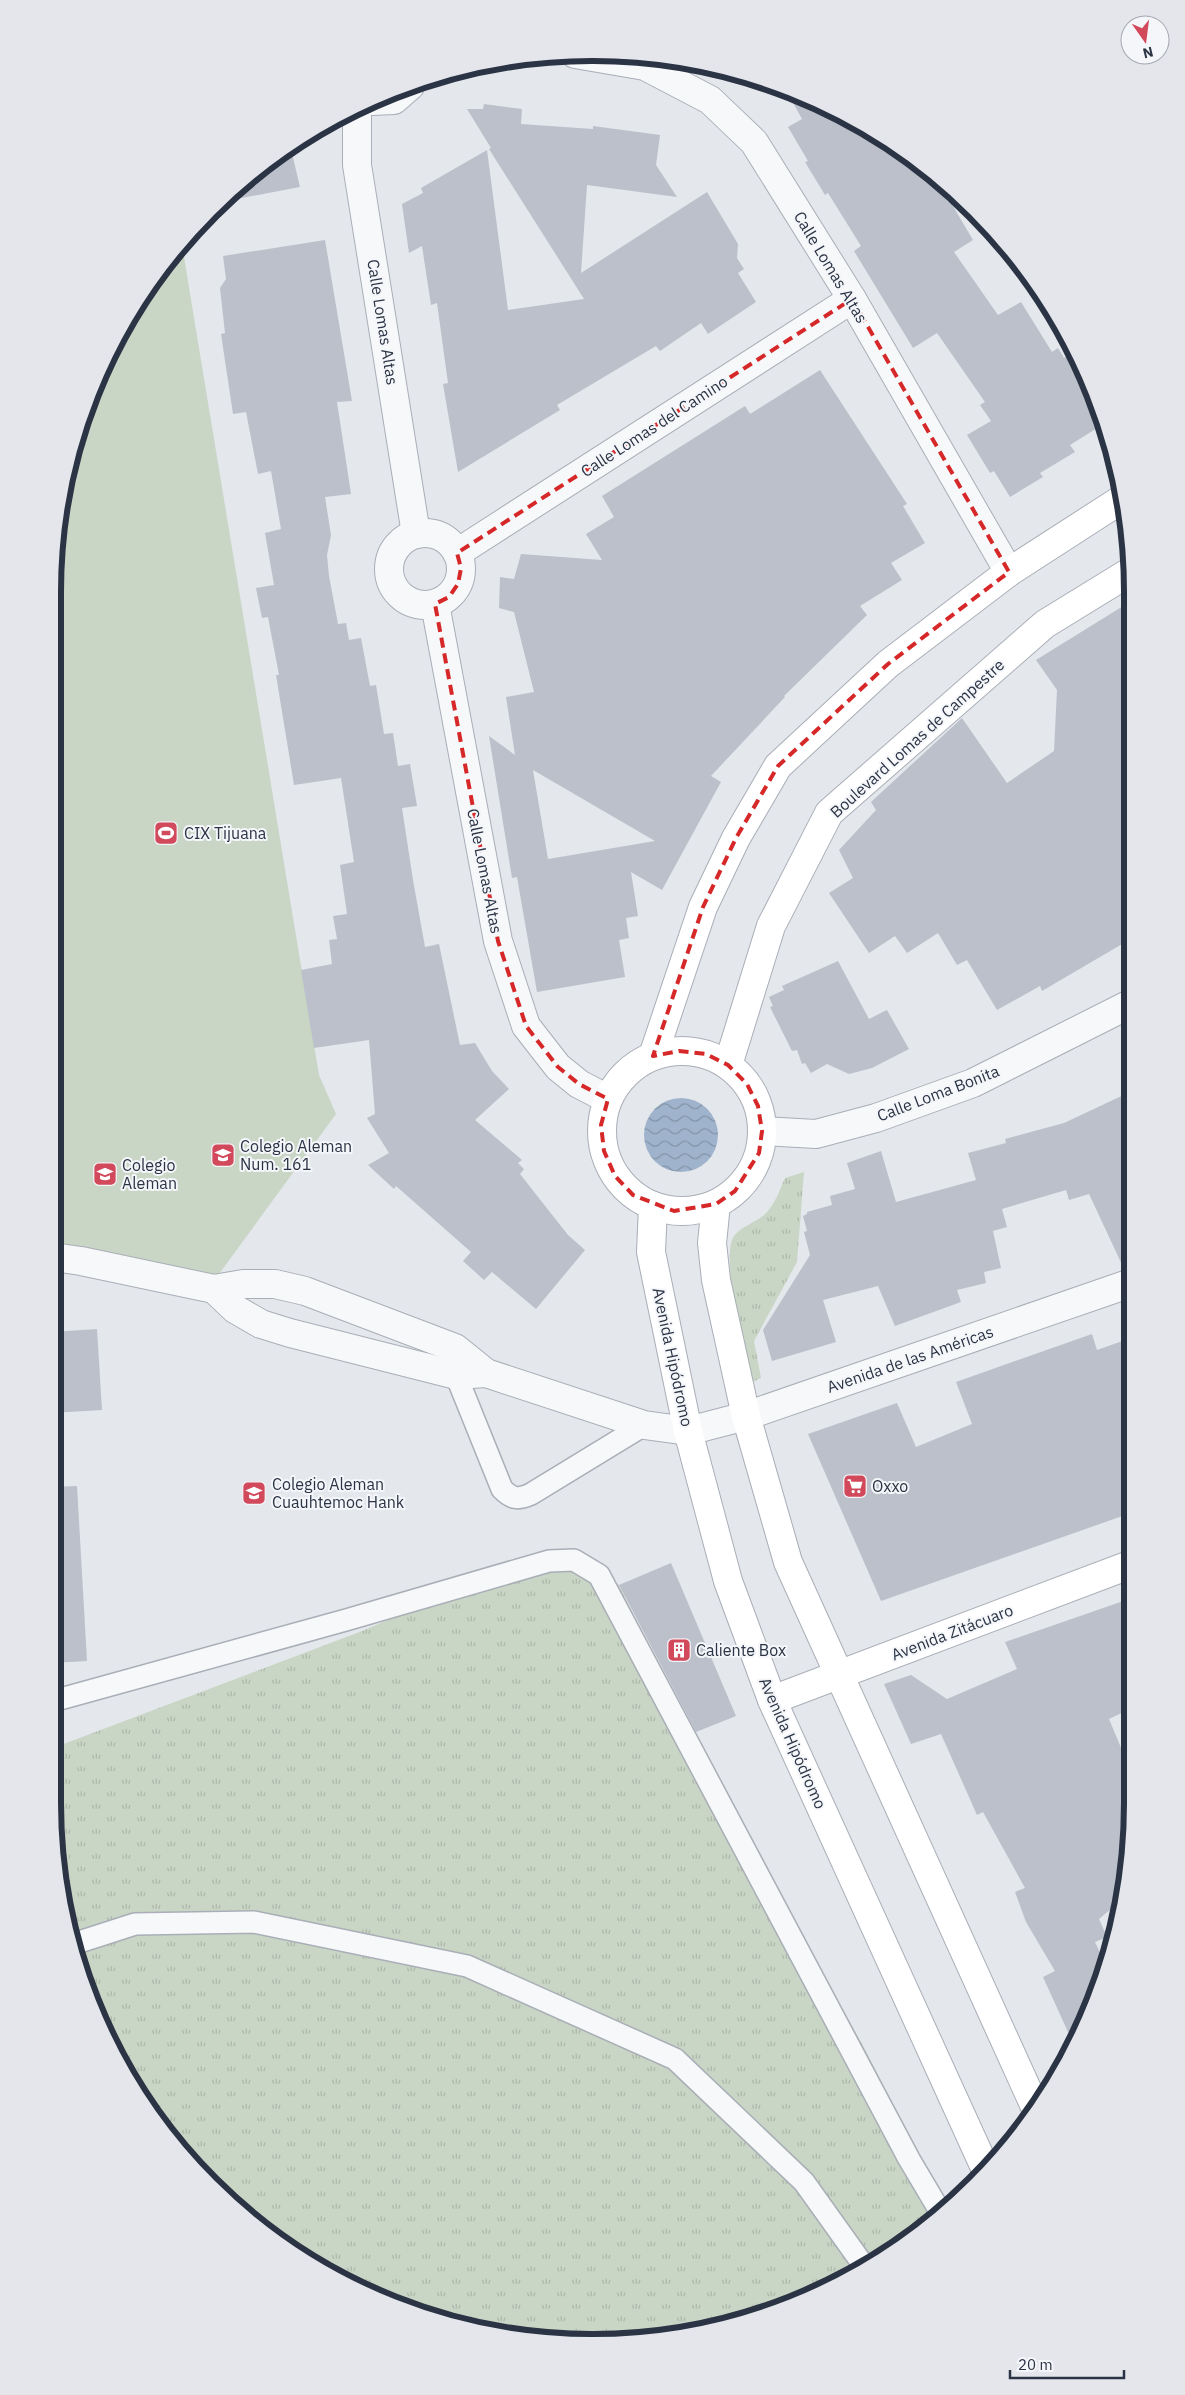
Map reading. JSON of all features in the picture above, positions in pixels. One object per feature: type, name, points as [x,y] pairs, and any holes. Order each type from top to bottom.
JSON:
[{"type":"main road","points":[[653,1056],[703,907],[736,838],[778,766],[888,664],[1010,572],[1116,503]]},
{"type":"main road","name":"Boulevard Lomas de Campestre","points":[[728,1066],[771,926],[829,813],[1045,624],[1124,576]]},
{"type":"main road","points":[[679,1051],[706,1054],[728,1066],[747,1084],[758,1106],[762,1131],[759,1153],[750,1174],[735,1191],[716,1204],[695,1210],[674,1211],[652,1206],[633,1195],[615,1176],[604,1152],[601,1124],[608,1099],[619,1081],[634,1067],[653,1056],[679,1051]]},
{"type":"main road","points":[[716,1204],[712,1243],[716,1280],[746,1416],[788,1562],[1032,2101]]},
{"type":"main road","name":"Avenida Hipódromo","points":[[652,1206],[651,1252],[688,1431],[728,1581],[772,1700],[983,2163]]},
{"type":"main road","name":"Avenida Zitácuaro","points":[[772,1700],[1124,1567]]},
{"type":"street","name":"Calle Lomas Altas","points":[[620,62],[644,66],[710,100],[754,142],[852,299],[1010,572]]},
{"type":"street","name":"Calle Lomas Altas","points":[[356,117],[358,165],[416,534]]},
{"type":"street","name":"Calle Lomas del Camino","points":[[457,553],[852,299]]},
{"type":"street","points":[[416,534],[440,537],[450,544],[457,553],[461,568],[458,584],[449,597],[435,604],[418,605],[403,599],[392,587],[388,571],[392,555],[402,542],[416,534]]},
{"type":"street","name":"Calle Lomas Altas","points":[[435,604],[498,941],[526,1026],[558,1067],[578,1084],[608,1099]]},
{"type":"street","name":"Calle Loma Bonita","points":[[762,1131],[816,1134],[876,1118],[973,1083],[1124,1007]]},
{"type":"street","points":[[61,1258],[214,1288],[243,1284],[274,1284],[305,1291],[456,1348],[486,1373],[644,1425],[688,1431]]},
{"type":"street","name":"Avenida de las Américas","points":[[688,1431],[746,1416],[1124,1285]]},
{"type":"street","points":[[214,1288],[235,1309],[261,1324],[456,1375],[486,1373]]},
{"type":"lane","points":[[456,1375],[502,1489],[510,1498],[521,1499],[531,1494],[644,1425]]},
{"type":"lane","points":[[61,1699],[346,1620],[549,1561],[574,1560],[599,1575],[909,2159],[938,2206]]},
{"type":"lane","points":[[80,1942],[134,1924],[254,1922],[467,1966],[675,2060],[804,2182],[861,2261]]},
{"type":"highlighted area","points":[[852,299],[1009,572],[888,664],[778,766],[736,838],[703,907],[653,1056],[679,1051],[706,1054],[728,1065],[747,1084],[758,1106],[762,1131],[759,1153],[735,1191],[716,1204],[674,1211],[633,1195],[615,1176],[604,1151],[601,1125],[608,1099],[579,1084],[558,1067],[526,1026],[498,941],[435,604],[449,597],[458,584],[461,568],[457,553]]},
{"type":"green space","name":"CIX Tijuana","points":[[183,254],[319,1075],[336,1114],[208,1289],[61,1255],[61,592],[66,523],[79,455],[102,389],[132,327],[151,297]]},
{"type":"green space","points":[[804,1172],[797,1262],[754,1341],[761,1378],[748,1384],[732,1288],[730,1252],[732,1240],[739,1231],[767,1212],[785,1178]]},
{"type":"green space","points":[[574,1549],[619,1585],[690,1734],[866,2051],[943,2202],[916,2224],[858,2263],[827,2279],[763,2306],[696,2324],[662,2329],[627,2333],[558,2333],[489,2324],[455,2316],[422,2306],[358,2279],[327,2263],[269,2224],[242,2202],[193,2153],[171,2126],[132,2068],[116,2037],[89,1973],[71,1906],[62,1837],[61,1745],[362,1631],[484,1579]]},
{"type":"water","points":[[681,1098],[702,1104],[712,1114],[718,1135],[712,1156],[702,1166],[681,1172],[660,1166],[650,1156],[644,1135],[650,1114],[660,1104]]},
{"type":"building","points":[[792,100],[858,132],[888,151],[940,190],[948,202],[950,201],[973,240],[954,252],[998,315],[1021,302],[1052,352],[1058,348],[1064,358],[1068,356],[1098,428],[1070,445],[1075,452],[1040,473],[1043,477],[1010,497],[994,471],[990,473],[967,435],[991,421],[980,405],[985,402],[937,333],[913,348],[854,251],[861,246],[828,193],[825,195],[805,162],[808,161],[788,127],[802,119]]},
{"type":"building","points":[[484,104],[522,109],[521,124],[593,129],[593,126],[660,135],[656,165],[677,197],[587,185],[581,273],[707,192],[738,244],[737,258],[744,269],[738,273],[756,302],[708,334],[701,323],[660,351],[656,346],[557,405],[560,410],[458,472],[443,384],[448,383],[437,303],[431,305],[422,246],[409,253],[402,204],[423,193],[421,188],[487,150],[508,310],[584,299],[489,149],[491,148],[467,109],[483,109]]},
{"type":"building","points":[[292,154],[300,187],[235,199]]},
{"type":"building","points":[[325,240],[352,401],[337,402],[351,494],[325,497],[331,535],[327,555],[329,576],[338,624],[346,623],[349,640],[361,638],[370,686],[376,685],[384,734],[393,733],[398,766],[410,764],[417,806],[402,808],[413,880],[425,947],[439,944],[460,1045],[475,1043],[492,1071],[509,1089],[475,1120],[522,1160],[518,1163],[524,1169],[520,1174],[568,1235],[585,1250],[536,1309],[492,1272],[484,1280],[463,1261],[471,1252],[396,1186],[394,1189],[368,1165],[389,1153],[367,1118],[375,1114],[369,1040],[314,1048],[301,970],[332,964],[329,940],[337,939],[333,916],[347,914],[340,865],[354,862],[341,778],[294,785],[276,675],[279,675],[268,617],[262,618],[256,588],[274,585],[265,533],[281,529],[271,471],[258,474],[246,412],[233,414],[221,334],[225,333],[220,288],[226,279],[223,256]]},
{"type":"building","points":[[820,370],[907,504],[903,506],[925,543],[891,563],[902,580],[860,606],[867,615],[784,696],[711,776],[721,782],[662,890],[631,872],[638,916],[626,918],[629,938],[619,940],[625,977],[537,992],[517,877],[512,878],[489,736],[515,755],[506,697],[534,692],[514,612],[499,608],[500,577],[514,579],[521,554],[602,560],[586,534],[614,517],[602,496],[745,406],[750,414]],"holes":[[[533,770],[655,841],[548,859]]]},
{"type":"building","points":[[1124,605],[1124,943],[1042,991],[1040,986],[997,1010],[967,960],[957,965],[938,933],[907,953],[895,936],[869,953],[829,893],[853,878],[839,850],[876,810],[871,802],[962,718],[1007,783],[1054,751],[1057,690],[1036,660]]},
{"type":"building","points":[[838,961],[869,1019],[887,1010],[909,1049],[872,1068],[849,1074],[827,1064],[811,1073],[805,1063],[802,1064],[797,1050],[792,1051],[770,1007],[773,1006],[769,997],[784,990],[782,986]]},
{"type":"building","points":[[1124,1095],[1124,1269],[1089,1194],[1069,1200],[1066,1190],[1002,1209],[1007,1227],[993,1231],[1001,1268],[984,1272],[986,1283],[957,1290],[961,1302],[895,1326],[878,1286],[823,1300],[836,1342],[772,1361],[763,1330],[810,1255],[804,1232],[807,1231],[803,1216],[807,1212],[832,1205],[830,1196],[855,1189],[847,1163],[881,1151],[896,1202],[976,1180],[968,1153],[1006,1143],[1005,1139],[1064,1123]]},
{"type":"building","points":[[97,1329],[102,1410],[61,1412],[61,1331]]},
{"type":"building","points":[[1092,1334],[1097,1350],[1124,1340],[1124,1515],[881,1601],[808,1434],[897,1403],[916,1447],[972,1424],[956,1382]]},
{"type":"building","points":[[77,1486],[87,1661],[61,1662],[61,1487]]},
{"type":"building","name":"Caliente Box","points":[[671,1563],[736,1716],[696,1732],[619,1585]]},
{"type":"building","points":[[1124,1601],[1124,1712],[1109,1719],[1124,1755],[1123,1837],[1119,1872],[1114,1907],[1099,1919],[1107,1937],[1095,1942],[1101,1955],[1083,2006],[1070,2036],[1043,1977],[1055,1971],[1026,1922],[1015,1892],[1025,1888],[983,1812],[977,1815],[941,1734],[911,1744],[884,1684],[911,1675],[947,1699],[1017,1669],[1005,1642]]},
{"type":"place","name":"CIX Tijuana","points":[[166,833]]},
{"type":"place","name":"Colegio Aleman Num. 161","points":[[223,1155]]},
{"type":"place","name":"Colegio Aleman","points":[[105,1174]]},
{"type":"place","name":"Oxxo","points":[[855,1486]]},
{"type":"place","name":"Colegio Aleman Cuauhtemoc Hank","points":[[254,1493]]},
{"type":"place","name":"Caliente Box","points":[[679,1650]]}]
